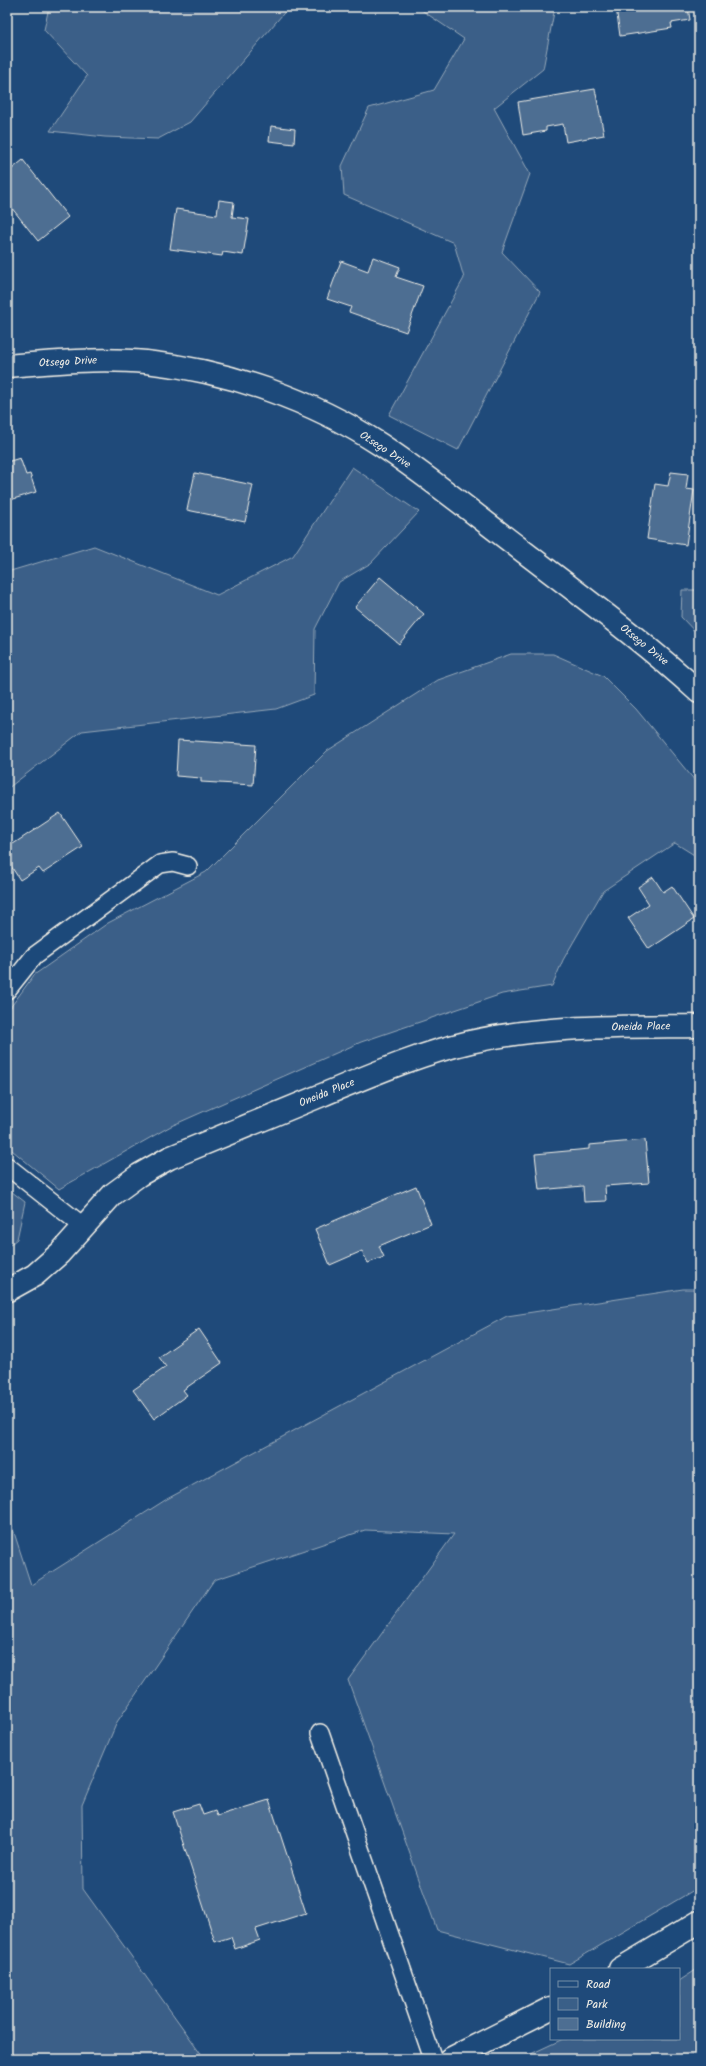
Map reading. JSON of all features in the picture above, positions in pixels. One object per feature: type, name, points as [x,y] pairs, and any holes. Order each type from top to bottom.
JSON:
[{"type":"street","name":"Otsego Drive","points":[[7,366],[96,360],[146,362],[196,370],[247,383],[300,403],[339,422],[380,445],[423,475],[626,630],[667,663],[699,692]]},
{"type":"street","name":"Oneida Place","points":[[8,1290],[35,1274],[60,1253],[113,1194],[139,1175],[169,1158],[385,1069],[426,1054],[486,1040],[555,1030],[612,1027],[699,1026]]},
{"type":"street","points":[[622,1968],[699,1922]]},
{"type":"street","points":[[450,2059],[550,2009]]},
{"type":"lane","points":[[7,990],[34,956],[160,864],[173,862],[188,866]]},
{"type":"lane","points":[[7,1166],[84,1227]]},
{"type":"lane","points":[[320,1733],[433,2059]]},
{"type":"green space","points":[[49,7],[289,7],[190,122],[158,139],[105,137],[50,131],[87,76],[44,30]]},
{"type":"green space","points":[[417,7],[555,7],[543,69],[494,108],[530,174],[502,252],[540,292],[458,450],[389,415],[464,278],[454,243],[344,195],[342,166],[369,108],[434,90],[464,39]]},
{"type":"green space","points":[[352,467],[419,512],[371,563],[339,582],[315,629],[314,695],[276,709],[82,731],[7,789],[7,572],[94,546],[217,595],[293,556]]},
{"type":"green space","points":[[682,590],[699,590],[699,636],[681,617]]},
{"type":"green space","points":[[511,654],[553,654],[603,676],[636,709],[696,782],[699,792],[699,858],[675,843],[603,891],[563,960],[552,986],[502,994],[361,1042],[171,1126],[59,1189],[7,1146],[7,1012],[34,975],[108,923],[206,872],[327,751],[438,680]]},
{"type":"green space","points":[[7,1188],[25,1202],[17,1239],[7,1247]]},
{"type":"green space","points":[[683,1289],[699,1289],[699,1887],[569,1964],[437,1930],[348,1680],[454,1534],[365,1530],[214,1580],[117,1722],[82,1805],[83,1889],[205,2059],[7,2059],[7,1518],[9,1517],[31,1585],[167,1499],[507,1316]]},
{"type":"green space","points":[[699,1968],[699,2059],[520,2059],[561,2040],[680,2040],[680,1980]]},
{"type":"building","points":[[616,7],[688,7],[690,20],[671,23],[672,28],[620,36]]},
{"type":"building","points":[[595,89],[604,135],[566,142],[563,124],[546,127],[546,131],[523,135],[518,102]]},
{"type":"building","points":[[271,126],[295,129],[294,144],[269,141]]},
{"type":"building","points":[[23,160],[68,217],[38,241],[7,202],[7,173]]},
{"type":"building","points":[[219,200],[234,202],[232,217],[249,219],[243,255],[223,252],[222,256],[170,249],[176,209],[217,215]]},
{"type":"building","points":[[373,257],[400,267],[396,277],[423,286],[406,332],[349,312],[351,307],[327,299],[341,261],[368,271]]},
{"type":"building","points":[[20,458],[26,475],[30,474],[36,492],[7,501],[7,462]]},
{"type":"building","points":[[671,472],[688,474],[686,489],[694,490],[686,545],[647,539],[655,484],[668,486]]},
{"type":"building","points":[[195,473],[253,485],[245,522],[187,510]]},
{"type":"building","points":[[380,577],[424,614],[399,644],[355,607]]},
{"type":"building","points":[[178,740],[256,745],[253,785],[201,782],[201,778],[176,776]]},
{"type":"building","points":[[60,813],[83,847],[43,873],[39,868],[20,880],[7,860],[7,848]]},
{"type":"building","points":[[653,877],[663,892],[672,886],[694,919],[649,949],[628,918],[649,904],[638,887]]},
{"type":"building","points":[[645,1140],[649,1183],[605,1186],[606,1201],[584,1202],[583,1186],[539,1190],[535,1154],[589,1149],[589,1145]]},
{"type":"building","points":[[416,1186],[431,1224],[379,1246],[384,1257],[368,1263],[362,1251],[330,1265],[315,1229]]},
{"type":"building","points":[[199,1329],[222,1363],[183,1390],[187,1395],[154,1419],[133,1390],[166,1367],[159,1357]]},
{"type":"building","points":[[269,1800],[306,1913],[256,1929],[260,1940],[235,1949],[231,1937],[215,1942],[173,1812],[199,1804],[203,1815],[215,1811],[217,1816]]}]
